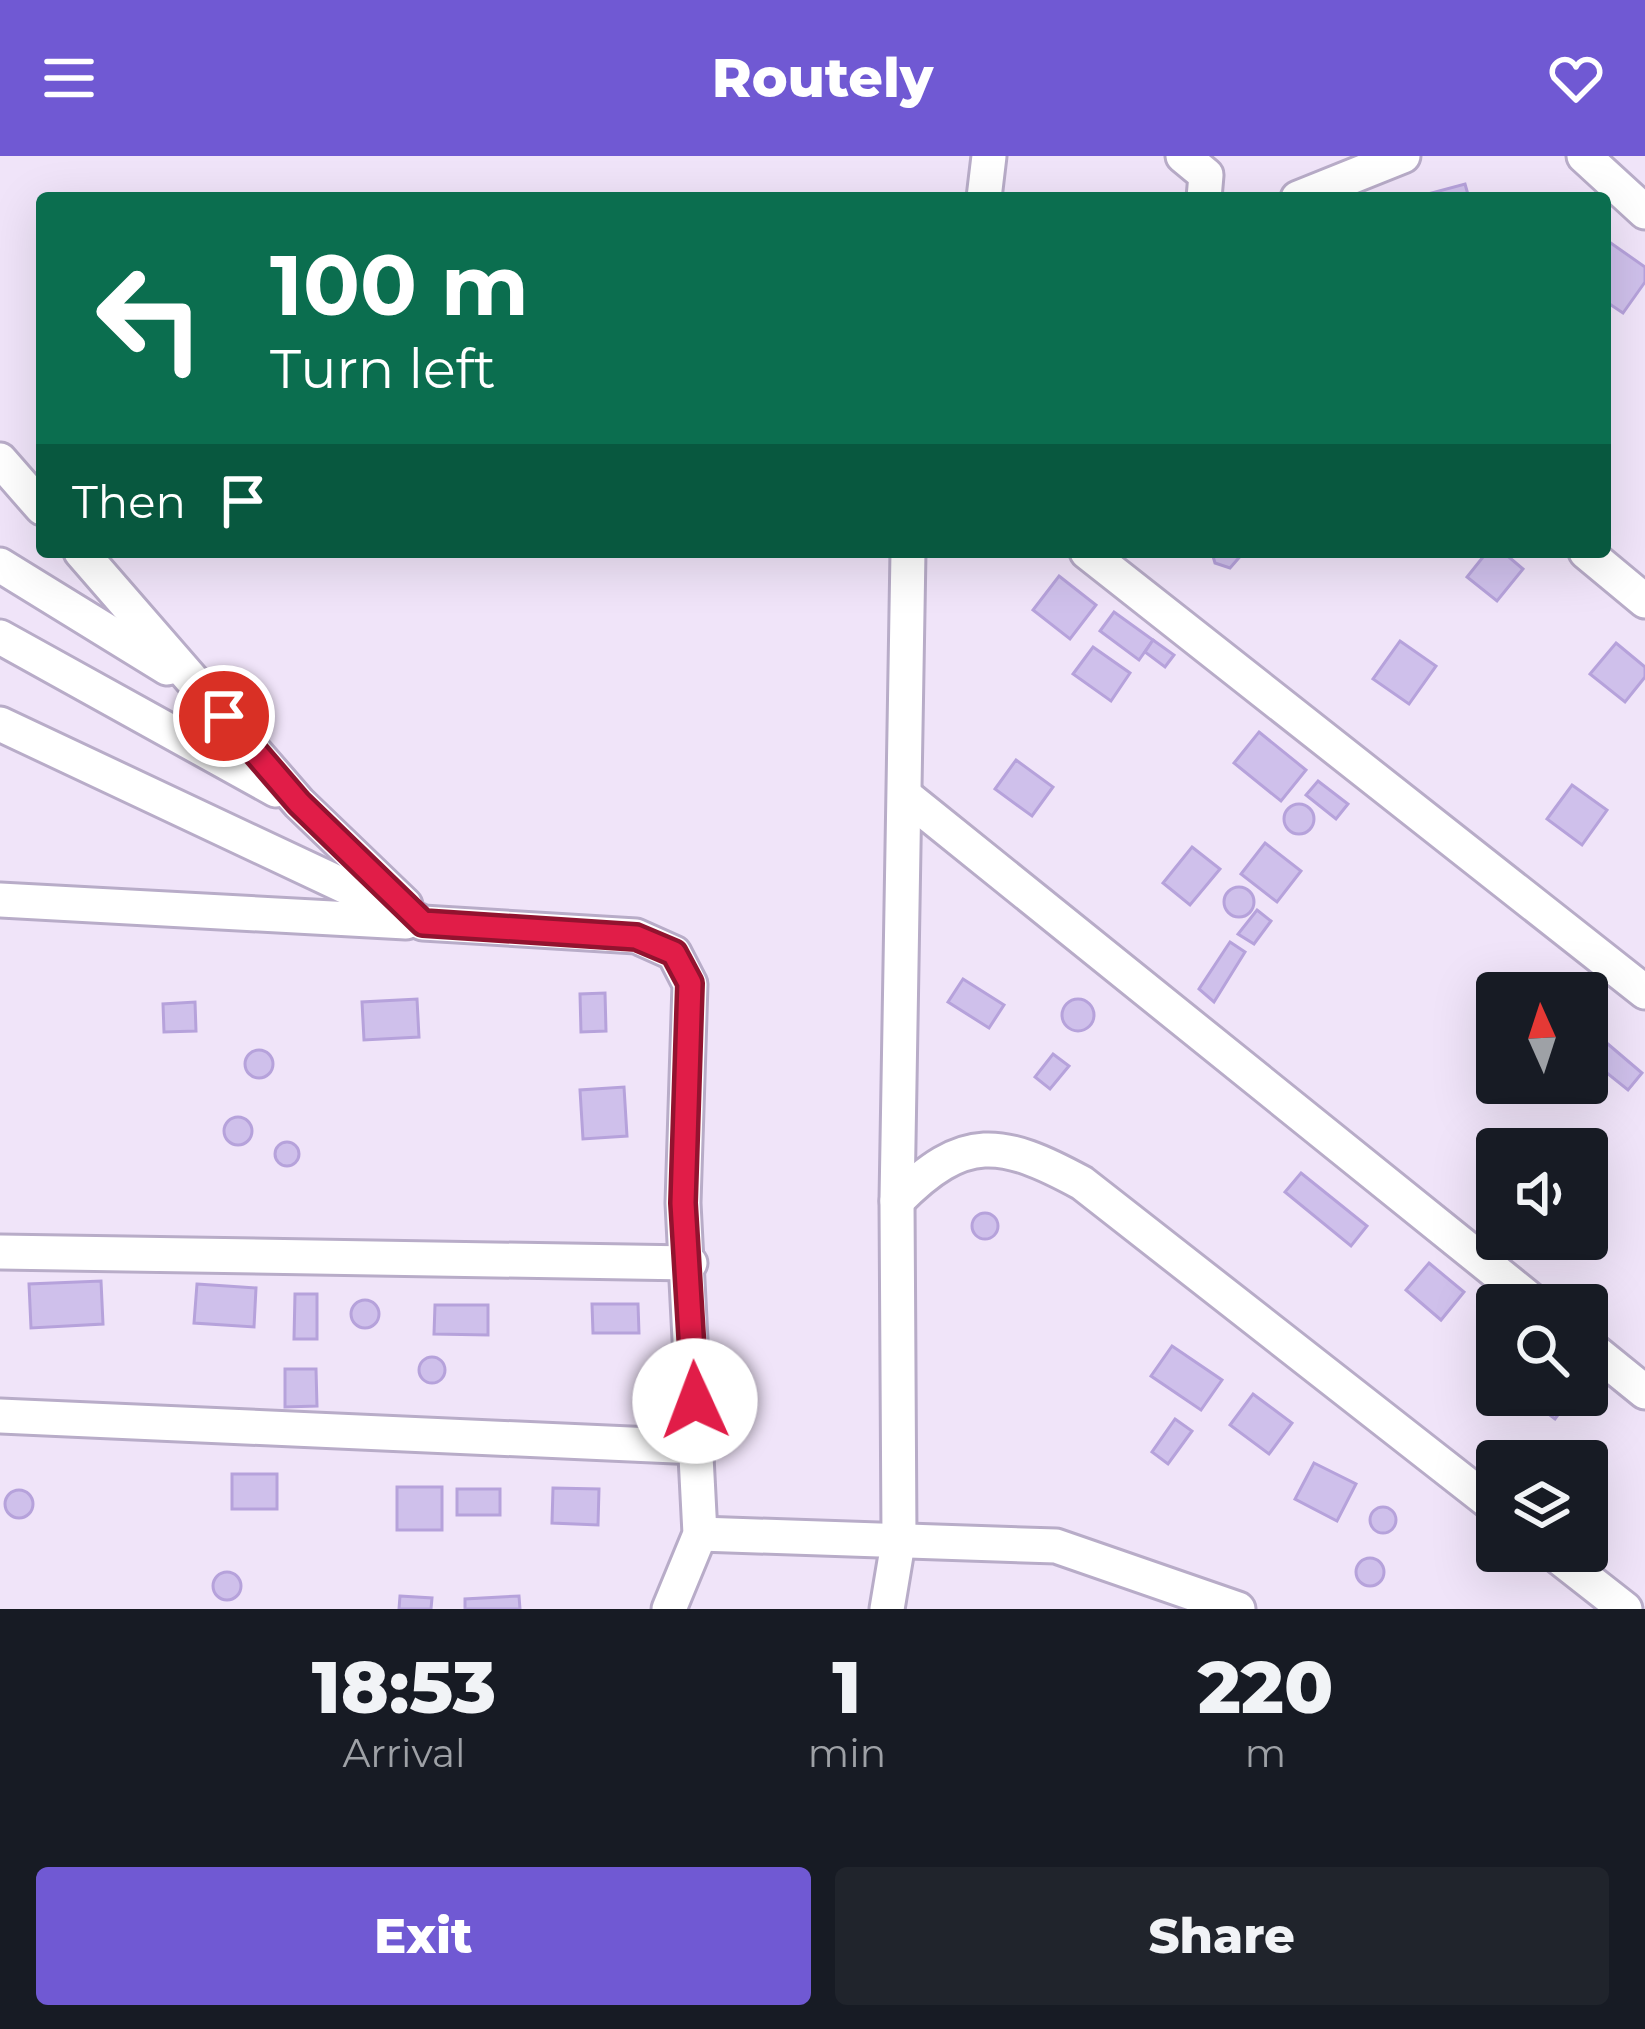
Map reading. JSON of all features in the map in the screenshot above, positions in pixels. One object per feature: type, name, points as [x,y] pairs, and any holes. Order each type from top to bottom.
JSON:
[{"type":"street","points":[[987,180],[1010,156]]},
{"type":"street","points":[[1183,156],[1206,175],[1205,192]]},
{"type":"street","points":[[1313,192],[1403,156]]},
{"type":"street","points":[[1584,156],[1645,212]]},
{"type":"street","points":[[0,460],[36,501]]},
{"type":"street","points":[[85,558],[299,803],[423,923]]},
{"type":"street","points":[[886,1609],[899,1537],[897,1202],[908,558]]},
{"type":"street","points":[[1095,558],[1645,992]]},
{"type":"street","points":[[1593,558],[1645,601]]},
{"type":"street","points":[[0,565],[199,688]]},
{"type":"street","points":[[0,637],[299,803]]},
{"type":"street","points":[[0,724],[423,923]]},
{"type":"street","points":[[907,797],[1511,1284]]},
{"type":"street","points":[[0,900],[636,937],[674,953],[690,983],[683,1203],[690,1263],[700,1534],[669,1609]]},
{"type":"street","points":[[897,1202],[929,1168],[972,1147],[1028,1154],[1082,1183],[1476,1492]]},
{"type":"street","points":[[0,1252],[690,1263]]},
{"type":"street","points":[[1608,1362],[1645,1392]]},
{"type":"street","points":[[0,1416],[697,1447]]},
{"type":"street","points":[[700,1534],[899,1537],[1056,1546],[1238,1609]]},
{"type":"street","points":[[1578,1572],[1625,1609]]},
{"type":"building","points":[[1465,184],[1467,192],[1435,192]]},
{"type":"building","points":[[1611,243],[1645,267],[1645,282],[1623,313],[1611,305]]},
{"type":"building","points":[[1214,558],[1239,558],[1230,568]]},
{"type":"building","points":[[1482,558],[1510,558],[1523,569],[1497,601],[1467,577]]},
{"type":"building","points":[[1059,576],[1096,605],[1070,639],[1033,610]]},
{"type":"building","points":[[1114,612],[1153,640],[1139,660],[1100,631]]},
{"type":"building","points":[[1153,640],[1174,655],[1165,667],[1145,652]]},
{"type":"building","points":[[1400,641],[1436,666],[1409,704],[1373,679]]},
{"type":"building","points":[[1616,643],[1645,667],[1645,677],[1625,702],[1590,674]]},
{"type":"building","points":[[1093,647],[1130,673],[1111,701],[1073,674]]},
{"type":"building","points":[[1259,732],[1306,770],[1281,801],[1234,763]]},
{"type":"building","points":[[1016,760],[1053,787],[1032,816],[995,789]]},
{"type":"building","points":[[1318,781],[1348,804],[1336,819],[1306,795]]},
{"type":"building","points":[[1572,785],[1607,810],[1582,845],[1547,819]]},
{"type":"building","points":[[1299,804],[1310,808],[1314,819],[1310,830],[1299,834],[1288,830],[1284,819],[1288,808]]},
{"type":"building","points":[[1265,843],[1301,871],[1277,902],[1241,874]]},
{"type":"building","points":[[1192,847],[1220,869],[1190,905],[1163,883]]},
{"type":"building","points":[[1239,887],[1254,902],[1239,917],[1224,902]]},
{"type":"building","points":[[1257,910],[1271,921],[1254,944],[1238,934]]},
{"type":"building","points":[[1230,942],[1245,952],[1214,1002],[1199,989]]},
{"type":"building","points":[[963,979],[1004,1005],[989,1028],[948,1002]]},
{"type":"building","points":[[605,993],[606,1031],[581,1032],[580,994]]},
{"type":"building","points":[[417,999],[419,1037],[364,1040],[362,1002]]},
{"type":"building","points":[[1078,999],[1089,1004],[1094,1015],[1089,1026],[1078,1031],[1067,1026],[1062,1015],[1067,1004]]},
{"type":"building","points":[[195,1002],[196,1031],[164,1032],[163,1004]]},
{"type":"building","points":[[1608,1044],[1642,1073],[1628,1090],[1608,1074]]},
{"type":"building","points":[[259,1050],[269,1054],[273,1064],[269,1074],[259,1078],[249,1074],[245,1064],[249,1054]]},
{"type":"building","points":[[1053,1054],[1069,1066],[1050,1089],[1035,1077]]},
{"type":"building","points":[[624,1087],[627,1136],[583,1139],[580,1090]]},
{"type":"building","points":[[238,1117],[248,1121],[252,1131],[248,1141],[238,1145],[228,1141],[224,1131],[228,1121]]},
{"type":"building","points":[[282,1142],[292,1142],[299,1154],[292,1166],[282,1166],[275,1159],[275,1149]]},
{"type":"building","points":[[1301,1173],[1367,1226],[1351,1246],[1285,1192]]},
{"type":"building","points":[[985,1213],[998,1226],[985,1239],[972,1226]]},
{"type":"building","points":[[1429,1263],[1464,1292],[1441,1320],[1406,1290]]},
{"type":"building","points":[[101,1281],[103,1324],[31,1328],[29,1284]]},
{"type":"building","points":[[197,1284],[256,1288],[254,1327],[194,1323]]},
{"type":"building","points":[[295,1294],[317,1294],[317,1339],[294,1339]]},
{"type":"building","points":[[365,1300],[375,1304],[379,1314],[375,1324],[365,1328],[355,1324],[351,1314],[355,1304]]},
{"type":"building","points":[[592,1304],[638,1304],[639,1333],[593,1333]]},
{"type":"building","points":[[435,1305],[488,1305],[488,1335],[434,1334]]},
{"type":"building","points":[[1172,1346],[1222,1380],[1201,1410],[1151,1376]]},
{"type":"building","points":[[432,1357],[445,1370],[432,1383],[419,1370]]},
{"type":"building","points":[[285,1369],[316,1369],[317,1406],[285,1407]]},
{"type":"building","points":[[1253,1394],[1292,1423],[1269,1454],[1230,1425]]},
{"type":"building","points":[[1175,1419],[1192,1431],[1168,1464],[1152,1452]]},
{"type":"building","points":[[1314,1463],[1356,1484],[1337,1521],[1295,1499]]},
{"type":"building","points":[[232,1474],[277,1474],[277,1509],[232,1509]]},
{"type":"building","points":[[397,1487],[442,1487],[442,1530],[397,1530]]},
{"type":"building","points":[[553,1488],[599,1489],[598,1525],[552,1523]]},
{"type":"building","points":[[457,1489],[500,1489],[500,1515],[457,1515]]},
{"type":"building","points":[[19,1490],[29,1494],[33,1504],[29,1514],[19,1518],[9,1514],[5,1504],[9,1494]]},
{"type":"building","points":[[1383,1507],[1396,1520],[1383,1533],[1370,1520]]},
{"type":"building","points":[[1370,1558],[1380,1562],[1384,1572],[1380,1582],[1370,1586],[1360,1582],[1356,1572],[1360,1562]]},
{"type":"building","points":[[227,1572],[237,1576],[241,1586],[237,1596],[227,1600],[217,1596],[213,1586],[217,1576]]},
{"type":"building","points":[[400,1596],[432,1598],[431,1609],[399,1609]]},
{"type":"building","points":[[519,1596],[520,1609],[465,1609],[465,1599]]},
{"type":"route","points":[[224,716],[299,803],[423,923],[636,937],[674,953],[690,983],[683,1203],[695,1401]]}]
